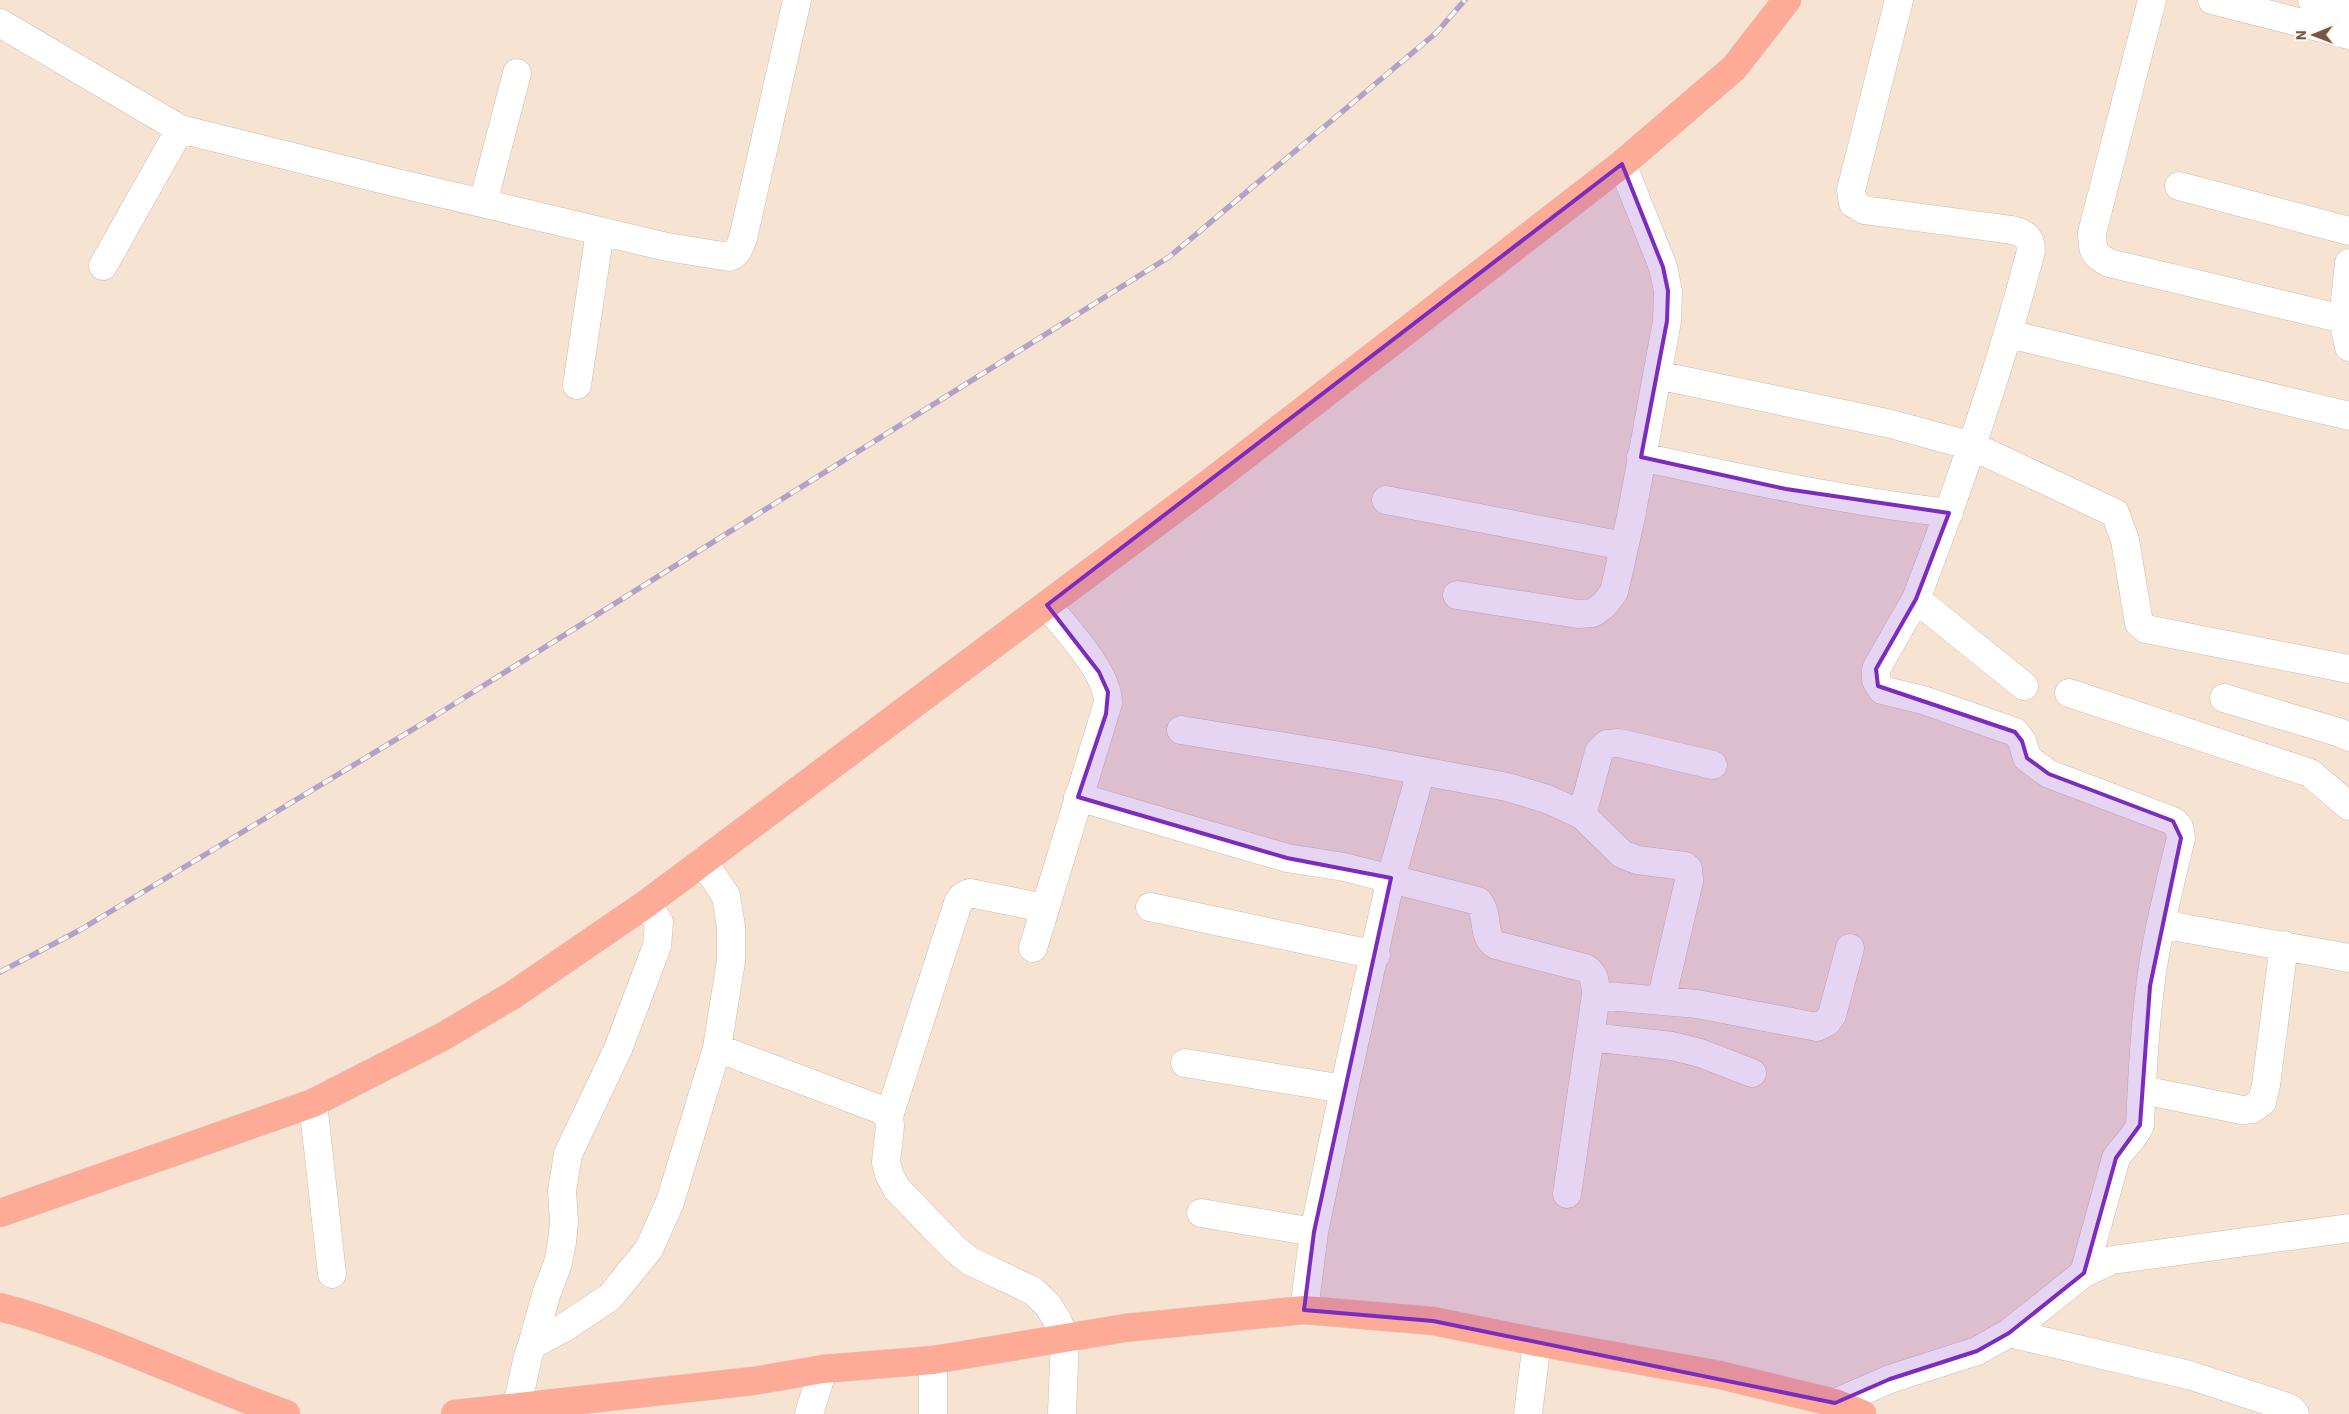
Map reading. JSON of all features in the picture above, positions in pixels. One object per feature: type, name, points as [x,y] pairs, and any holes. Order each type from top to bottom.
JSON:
[{"type":"highway","points":[[0,1213],[313,1103],[442,1037],[505,1000],[646,904],[1047,605],[1215,479],[1622,164],[1734,68],[1787,0]]},
{"type":"highway","points":[[0,1307],[75,1330],[236,1396],[286,1414]]},
{"type":"highway","points":[[455,1414],[519,1410],[754,1381],[824,1369],[933,1360],[1065,1337],[1198,1320],[1304,1310],[1433,1321],[1720,1375],[1836,1409],[1862,1414]]},
{"type":"street","points":[[0,24],[180,129],[600,231],[720,256],[735,255],[743,238],[797,0]]},
{"type":"street","points":[[1899,0],[1852,190],[1853,203],[1864,210],[2023,233],[2031,243],[2031,251],[2009,334],[1949,514],[1916,599],[1874,675],[1878,686],[1882,690],[1922,700],[2015,732],[2022,741],[2027,758],[2049,774],[2173,821],[2179,827],[2181,838],[2161,924],[2148,1005],[2140,1125],[2136,1135],[2124,1145],[2116,1158],[2084,1273]]},
{"type":"street","points":[[2152,0],[2092,232],[2093,248],[2098,257],[2109,263],[2343,319]]},
{"type":"street","points":[[2212,0],[2349,35]]},
{"type":"street","points":[[2312,0],[2349,9]]},
{"type":"street","points":[[483,203],[517,73]]},
{"type":"street","points":[[103,266],[180,129]]},
{"type":"street","points":[[1458,595],[1578,614],[1593,614],[1604,605],[1614,592],[1667,321],[1668,291],[1663,267],[1622,164]]},
{"type":"street","points":[[2179,186],[2349,231]]},
{"type":"street","points":[[577,385],[600,231]]},
{"type":"street","points":[[2349,263],[2343,319],[2349,347]]},
{"type":"street","points":[[2009,334],[2349,416]]},
{"type":"street","points":[[1657,375],[1891,424],[1972,446],[2115,513],[2125,540],[2139,623],[2146,629],[2349,669]]},
{"type":"street","points":[[1641,457],[1786,489],[1884,506],[1949,514]]},
{"type":"street","points":[[1386,500],[1624,546]]},
{"type":"street","points":[[1916,599],[2024,686]]},
{"type":"street","points":[[1033,948],[1078,797],[1106,714],[1108,692],[1099,672],[1047,605]]},
{"type":"street","points":[[2069,693],[2310,773],[2349,806]]},
{"type":"street","points":[[2224,698],[2349,737]]},
{"type":"street","points":[[1181,730],[1507,787],[1547,799],[1582,815],[1622,854],[1637,860],[1678,864],[1688,869],[1689,881],[1661,1001]]},
{"type":"street","points":[[1582,815],[1599,752],[1607,744],[1619,743],[1713,765]]},
{"type":"street","points":[[1304,1310],[1314,1232],[1344,1089],[1392,878],[1421,771]]},
{"type":"street","points":[[1078,797],[1287,858],[1328,863],[1478,901],[1484,911],[1487,935],[1490,942],[1585,968],[1592,972],[1595,977],[1596,995],[1567,1194]]},
{"type":"street","points":[[532,1345],[569,1325],[610,1297],[649,1249],[670,1202],[717,1048],[731,962],[731,927],[726,896],[703,861]]},
{"type":"street","points":[[1045,908],[970,893],[963,896],[958,903],[889,1116],[890,1126],[886,1162],[889,1174],[897,1189],[955,1249],[970,1261],[1033,1291],[1047,1304],[1065,1337],[1062,1414]]},
{"type":"street","points":[[519,1410],[528,1356],[546,1295],[558,1263],[564,1222],[562,1191],[568,1154],[618,1049],[657,946],[659,922],[646,904]]},
{"type":"street","points":[[1150,907],[1376,955]]},
{"type":"street","points":[[2161,924],[2349,958]]},
{"type":"street","points":[[2142,1090],[2242,1110],[2252,1110],[2262,1102],[2284,945]]},
{"type":"street","points":[[1596,995],[1697,1004],[1817,1027],[1827,1022],[1832,1015],[1850,948]]},
{"type":"street","points":[[1590,1037],[1672,1046],[1700,1053],[1752,1073]]},
{"type":"street","points":[[717,1048],[879,1109],[889,1116]]},
{"type":"street","points":[[1185,1062],[1344,1089]]},
{"type":"street","points":[[313,1103],[332,1274]]},
{"type":"street","points":[[1201,1213],[1314,1232]]},
{"type":"street","points":[[1836,1409],[1890,1379],[1977,1351],[2010,1333],[2084,1273],[2112,1260],[2349,1228]]},
{"type":"street","points":[[2010,1333],[2189,1375],[2290,1408],[2295,1414]]},
{"type":"street","points":[[1528,1414],[1537,1342]]},
{"type":"street","points":[[933,1360],[933,1414]]},
{"type":"street","points":[[809,1414],[824,1369]]},
{"type":"highlighted area","points":[[1622,164],[1663,267],[1668,291],[1667,321],[1641,457],[1786,489],[1949,513],[1916,599],[1876,669],[1878,686],[2015,732],[2022,741],[2027,758],[2049,774],[2173,821],[2181,838],[2150,986],[2140,1125],[2116,1158],[2084,1273],[2009,1333],[1977,1351],[1890,1379],[1835,1403],[1433,1321],[1304,1310],[1314,1232],[1391,878],[1287,858],[1078,797],[1106,714],[1108,692],[1099,672],[1047,605]]},
{"type":"shaded area","points":[[0,0],[2349,0],[2349,1414],[0,1414]]},
{"type":"railway","points":[[0,972],[80,930],[435,716],[1169,257],[1436,33],[1465,0]]}]
